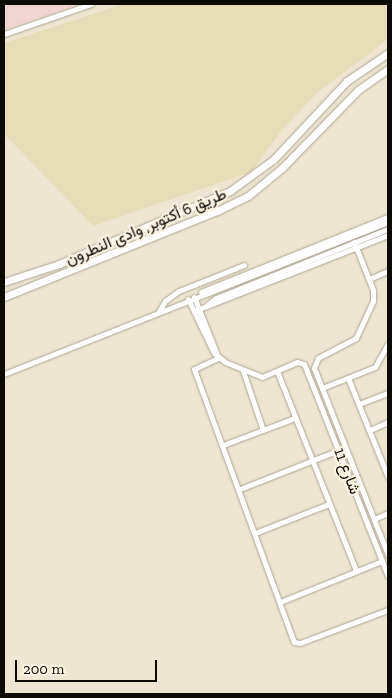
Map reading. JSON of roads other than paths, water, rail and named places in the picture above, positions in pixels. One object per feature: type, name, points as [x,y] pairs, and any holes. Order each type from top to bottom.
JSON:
[{"type":"street","points":[[4,34],[91,4]]},
{"type":"street","name":"طريق 6 أكتوبر, وادى النطرون","points":[[4,282],[59,264],[230,191],[274,158],[347,81],[388,53]]},
{"type":"street","name":"طريق 6 أكتوبر, وادى النطرون","points":[[4,297],[217,211],[248,196],[282,168],[358,90],[388,69]]},
{"type":"street","points":[[4,374],[388,217]]},
{"type":"street","points":[[254,272],[388,222]]},
{"type":"street","points":[[196,310],[355,245],[388,229]]},
{"type":"street","points":[[355,245],[388,235]]},
{"type":"street","points":[[355,245],[369,279],[388,271]]},
{"type":"street","points":[[159,311],[165,301],[179,291],[244,265]]},
{"type":"street","name":"شارع 11","points":[[369,279],[374,297],[356,338],[318,358],[314,368],[388,555]]},
{"type":"street","points":[[193,297],[196,310],[218,358],[243,371],[262,377],[277,371],[356,572]]},
{"type":"street","points":[[322,388],[377,365],[388,344]]},
{"type":"street","points":[[218,358],[194,369],[240,488],[293,639],[298,643],[388,610]]},
{"type":"street","name":"شارع 11","points":[[277,371],[300,362],[306,366],[388,576]]},
{"type":"street","points":[[243,371],[263,430]]},
{"type":"street","points":[[348,378],[388,477]]},
{"type":"street","points":[[359,404],[388,393]]},
{"type":"street","points":[[223,445],[296,418]]},
{"type":"street","points":[[370,430],[388,422]]},
{"type":"street","points":[[240,488],[339,450]]},
{"type":"street","points":[[255,533],[329,504]]},
{"type":"street","points":[[374,519],[388,514]]},
{"type":"street","points":[[280,602],[382,561]]}]
